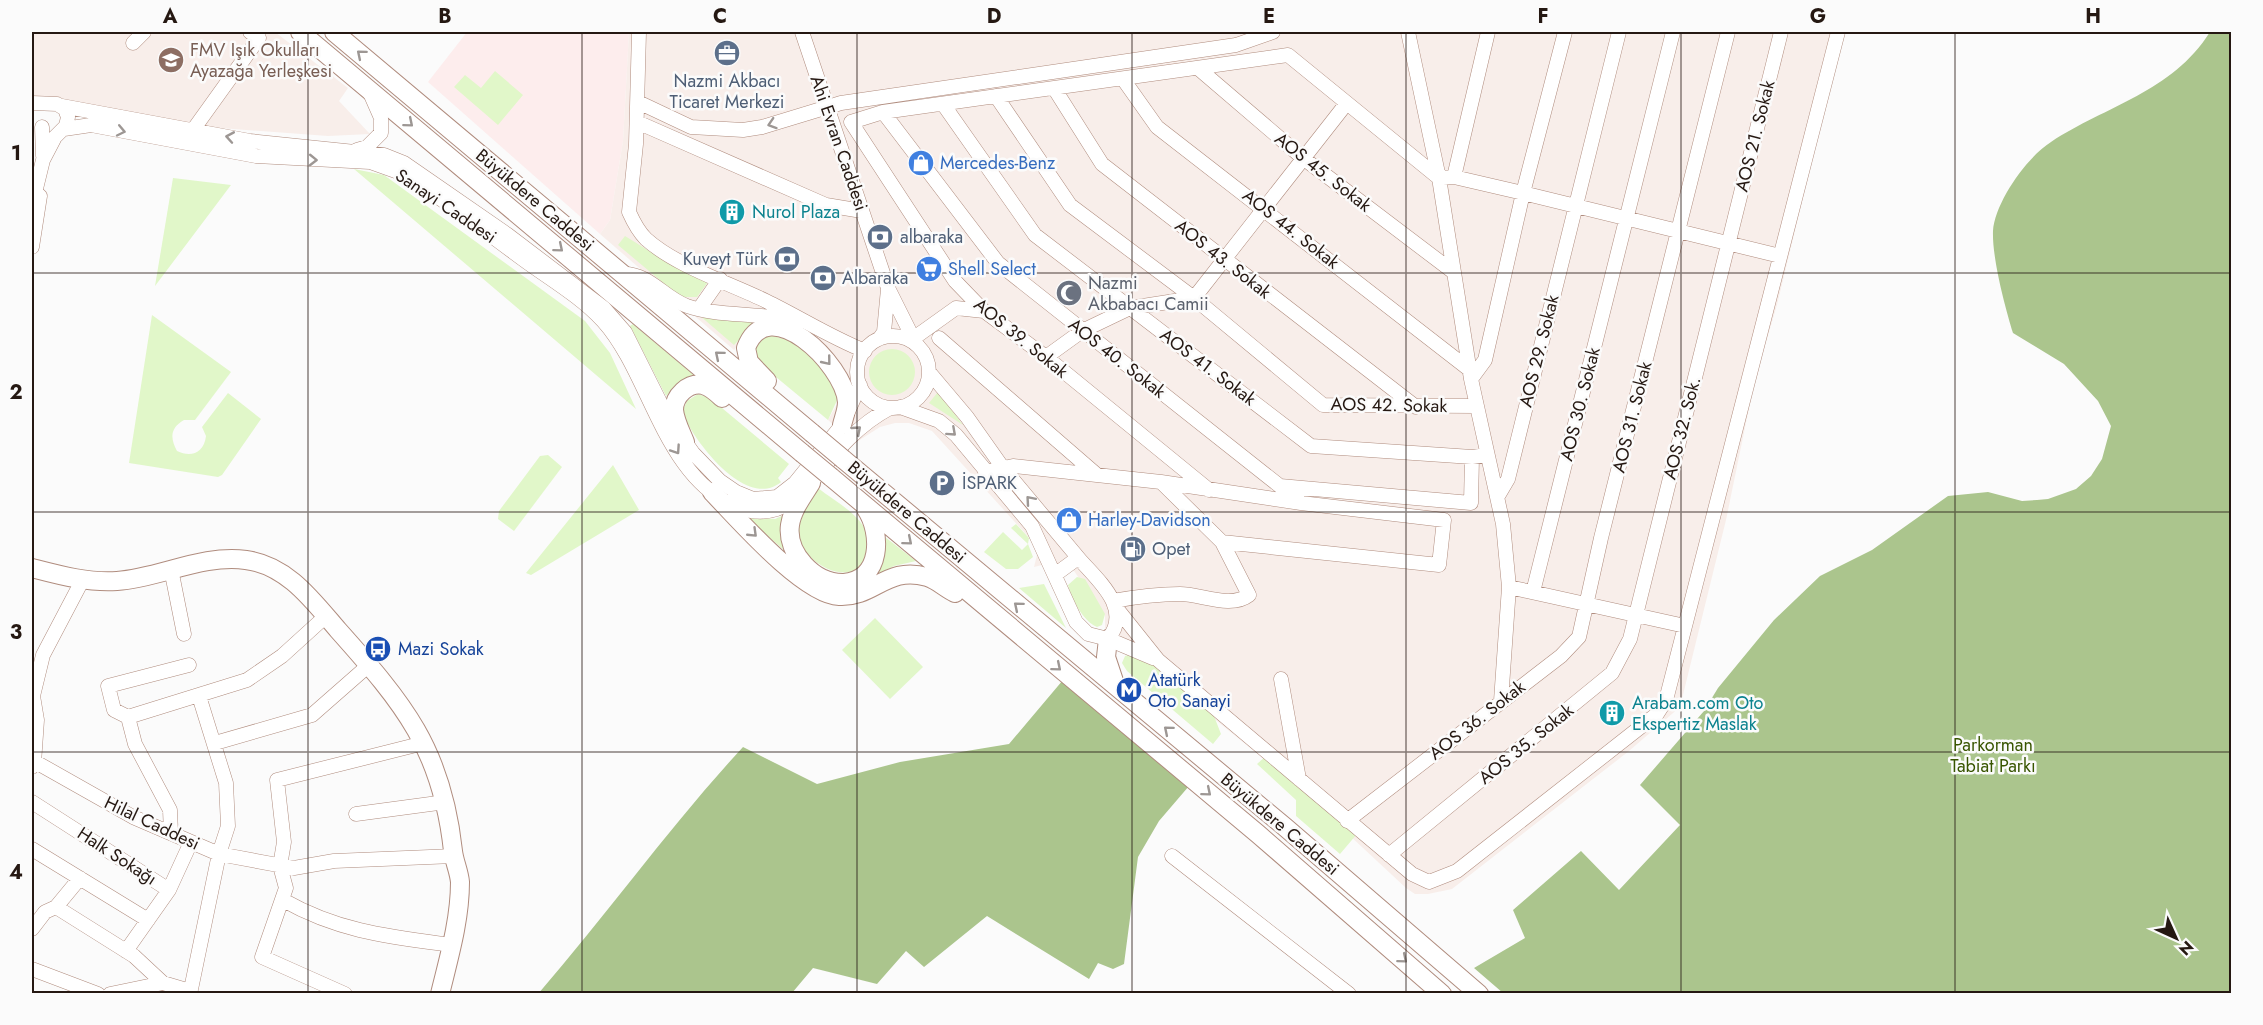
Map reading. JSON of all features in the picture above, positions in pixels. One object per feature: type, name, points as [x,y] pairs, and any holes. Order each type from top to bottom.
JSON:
[{"type":"main road","name":"Büyükdere Caddesi","points":[[300,32],[1317,885],[1442,993]]},
{"type":"main road","name":"Büyükdere Caddesi","points":[[334,32],[1115,685],[1479,993]]},
{"type":"main road","points":[[790,414],[777,391],[754,369],[747,355],[749,340],[765,327],[785,329],[808,341],[833,369],[847,402],[842,425]]},
{"type":"main road","points":[[685,442],[676,421],[675,404],[678,396],[690,387],[706,386],[733,405],[757,414]]},
{"type":"main road","points":[[811,483],[792,514],[790,542],[798,558],[813,573],[836,582],[845,583],[860,577],[875,560],[878,543],[874,525],[868,511],[855,497]]},
{"type":"main road","points":[[712,492],[798,576],[821,592],[837,597],[848,596],[868,590],[890,577],[914,574],[928,577],[955,593],[979,601]]},
{"type":"main road","points":[[32,568],[83,579],[118,581],[227,559],[247,560],[265,565],[283,574],[306,592],[410,717],[436,767],[445,799],[454,856],[448,945],[440,993]]},
{"type":"main road","points":[[1108,639],[1106,657],[1115,685]]},
{"type":"main road","points":[[1317,885],[1349,900],[1389,933],[1405,931]]},
{"type":"main road","points":[[431,993],[448,945]]},
{"type":"street","points":[[133,44],[144,32]]},
{"type":"street","points":[[193,130],[259,38],[250,32]]},
{"type":"street","points":[[639,32],[637,122],[629,212],[634,222],[646,238],[672,257],[792,314],[824,333]]},
{"type":"street","name":"Ahi Evran Caddesi","points":[[793,32],[862,211],[888,288],[915,341]]},
{"type":"street","name":"Ahi Evran Caddesi","points":[[802,32],[823,107]]},
{"type":"street","points":[[638,102],[681,123],[701,129],[762,128],[823,107],[1236,45],[1273,32]]},
{"type":"street","points":[[1454,177],[1488,32]]},
{"type":"street","points":[[1470,375],[1485,360],[1523,193],[1564,32]]},
{"type":"street","name":"AOS 29. Sokak","points":[[1498,496],[1508,478],[1619,32]]},
{"type":"street","name":"AOS 30. Sokak","points":[[1533,592],[1673,32]]},
{"type":"street","name":"AOS 31. Sokak","points":[[1585,604],[1728,32]]},
{"type":"street","name":"AOS 21. Sokak","points":[[1729,242],[1781,32]]},
{"type":"street","points":[[1158,660],[1108,639],[1088,634],[1076,622],[1061,592],[1056,574],[1032,526],[956,435],[939,421],[872,401],[860,386],[858,368],[865,351],[879,339],[898,337],[915,341],[924,353],[929,368],[967,417],[1002,468],[1081,561],[1158,660],[1347,821],[1412,874],[1429,882],[1457,871],[1657,714],[1666,700],[1838,32]]},
{"type":"street","points":[[1409,33],[1439,178],[1470,375],[1498,496],[1509,587],[1501,701]]},
{"type":"street","points":[[883,112],[1288,55],[1439,178],[1454,177],[1780,256]]},
{"type":"street","name":"AOS 45. Sokak","points":[[1198,69],[1303,158],[1452,271]]},
{"type":"street","name":"AOS 44. Sokak","points":[[1123,79],[1157,127],[1264,208],[1470,375]]},
{"type":"street","points":[[351,151],[366,147],[381,133],[379,112],[367,88]]},
{"type":"street","name":"AOS 43. Sokak","points":[[1054,88],[1102,164],[1416,407]]},
{"type":"street","name":"AOS 42. Sokak","points":[[996,96],[1070,205],[1194,298],[1323,405],[1476,406]]},
{"type":"street","points":[[32,103],[62,106],[69,117],[43,160],[32,205]]},
{"type":"street","name":"AOS 41. Sokak","points":[[943,104],[1035,235],[1311,446],[1472,457],[1488,455]]},
{"type":"street","points":[[1046,357],[1082,331],[1130,308],[1194,298],[1346,104]]},
{"type":"street","points":[[32,248],[43,180],[42,127],[39,117],[47,105]]},
{"type":"street","name":"Sanayi Caddesi","points":[[62,106],[250,141],[384,155],[416,170],[604,308],[625,332],[667,416],[685,442],[720,480],[736,492],[753,500],[777,497],[795,483],[842,425],[860,386]]},
{"type":"street","name":"AOS 39. Sokak","points":[[883,112],[851,122],[955,281],[984,310],[1046,357],[1209,490]]},
{"type":"street","name":"AOS 40. Sokak","points":[[883,112],[998,263],[1301,503]]},
{"type":"street","points":[[637,122],[826,206],[862,211]]},
{"type":"street","name":"Sanayi Caddesi","points":[[62,130],[91,125],[256,156],[370,162],[398,172],[546,276],[604,321],[623,349],[670,442],[681,459],[712,492],[750,512],[764,513],[789,504],[811,483],[847,438],[863,424],[895,407]]},
{"type":"street","points":[[42,127],[50,132],[62,130]]},
{"type":"street","name":"AOS 32. Sok.","points":[[1636,615],[1729,242]]},
{"type":"street","points":[[623,274],[642,276],[673,300],[699,309],[769,316],[824,333],[865,351]]},
{"type":"street","points":[[699,309],[720,279]]},
{"type":"street","points":[[955,281],[956,308]]},
{"type":"street","name":"Ahi Evran Caddesi","points":[[879,339],[884,332],[888,288]]},
{"type":"street","points":[[915,341],[956,308],[984,310]]},
{"type":"street","points":[[895,407],[917,399],[928,382],[929,368],[944,318]]},
{"type":"street","points":[[939,338],[1097,476]]},
{"type":"street","points":[[1280,486],[1471,503],[1472,457]]},
{"type":"street","points":[[985,472],[1013,466],[1161,482],[1301,503],[1444,520],[1439,565],[1222,542]]},
{"type":"street","points":[[1116,605],[1141,596],[1180,594],[1219,600],[1243,600],[1250,595],[1222,542],[1161,482]]},
{"type":"street","points":[[1056,574],[1075,560],[1081,561]]},
{"type":"street","points":[[171,569],[184,634]]},
{"type":"street","points":[[32,763],[37,720],[33,696],[43,655],[83,579]]},
{"type":"street","points":[[1509,587],[1685,626]]},
{"type":"street","name":"AOS 36. Sokak","points":[[1347,821],[1572,646],[1579,637],[1585,604]]},
{"type":"street","points":[[1108,639],[1116,625],[1116,605]]},
{"type":"street","name":"AOS 35. Sokak","points":[[1389,855],[1612,673],[1630,639],[1636,615]]},
{"type":"street","points":[[128,717],[147,709],[247,680],[282,656],[326,616]]},
{"type":"street","points":[[171,833],[170,810],[135,744],[128,717],[114,710],[108,686],[189,665]]},
{"type":"street","points":[[215,744],[312,715],[369,665]]},
{"type":"street","points":[[1281,679],[1299,779]]},
{"type":"street","points":[[56,907],[126,951],[163,983],[190,992],[219,854],[228,826],[226,783],[198,696]]},
{"type":"street","points":[[337,993],[262,957],[286,888],[280,866],[284,842],[277,780],[424,743]]},
{"type":"street","name":"Hilal Caddesi","points":[[32,763],[133,817],[219,854],[294,868],[334,861],[454,856]]},
{"type":"street","points":[[356,814],[438,803],[445,799]]},
{"type":"street","name":"Halk Sokağı","points":[[32,802],[169,890],[126,951]]},
{"type":"street","points":[[169,890],[191,842]]},
{"type":"street","points":[[32,849],[148,920]]},
{"type":"street","points":[[1172,856],[1349,993]]},
{"type":"street","points":[[32,929],[45,912],[56,907],[80,879]]},
{"type":"street","points":[[283,900],[309,915],[352,930],[448,945]]},
{"type":"street","points":[[32,969],[98,993]]},
{"type":"street","points":[[110,993],[163,983]]},
{"type":"shaded area","name":"FMV Işık Okulları Ayazağa Yerleşkesi","points":[[32,32],[275,32],[348,88],[339,101],[370,134],[328,136],[194,126],[32,97]]},
{"type":"shaded area","points":[[467,32],[629,32],[623,141],[610,220],[600,234],[428,82]]},
{"type":"shaded area","points":[[629,32],[1843,32],[1777,305],[1755,379],[1726,520],[1680,707],[1629,751],[1452,889],[1415,894],[1291,781],[1149,666],[1129,655],[1105,628],[1105,615],[1067,561],[1058,565],[1054,562],[1034,567],[1038,551],[1034,543],[932,431],[909,423],[895,423],[880,427],[855,443],[828,420],[837,404],[749,331],[734,350],[600,234],[610,220],[623,141]]},
{"type":"green space","name":"Parkorman Tabiat Parkı","points":[[2210,32],[2232,32],[2231,993],[1503,993],[1474,968],[1525,938],[1513,910],[1581,851],[1619,890],[1680,825],[1640,785],[1704,711],[1718,688],[1774,620],[1820,576],[1872,550],[1948,496],[1988,492],[2022,501],[2048,499],[2076,489],[2091,476],[2102,459],[2111,426],[2098,401],[2064,364],[2013,333],[1997,268],[1993,242],[1995,219],[2014,181],[2042,149],[2072,129],[2157,84],[2177,70]]},
{"type":"green space","points":[[495,71],[523,95],[498,125],[454,87],[465,75],[481,88]]},
{"type":"green space","points":[[354,169],[384,175],[585,321],[610,353],[636,409]]},
{"type":"green space","points":[[173,178],[231,185],[155,286]]},
{"type":"green space","points":[[625,236],[667,262],[708,282],[697,297],[680,297],[618,245]]},
{"type":"green space","points":[[152,315],[231,372],[195,420],[184,420],[176,426],[172,438],[177,451],[192,454],[200,450],[206,436],[202,427],[228,393],[261,419],[222,475],[218,477],[129,463]]},
{"type":"green space","points":[[699,315],[758,320],[734,345]]},
{"type":"green space","points":[[633,324],[695,376],[682,381],[666,396],[630,326]]},
{"type":"green space","points":[[769,335],[792,341],[826,369],[839,396],[828,420],[759,363],[754,351],[756,343]]},
{"type":"green space","points":[[892,349],[908,356],[915,372],[908,388],[892,395],[876,388],[869,372],[876,356]]},
{"type":"green space","points":[[938,392],[963,425],[929,403]]},
{"type":"green space","points":[[698,394],[710,398],[789,464],[778,478],[781,482],[767,488],[752,487],[737,480],[722,468],[697,439],[682,412],[687,401]]},
{"type":"green space","points":[[548,455],[562,467],[514,531],[498,519],[499,511],[540,456]]},
{"type":"green space","points":[[613,465],[639,510],[531,575],[526,573]]},
{"type":"green space","points":[[818,488],[857,518],[867,534],[867,554],[860,567],[849,572],[835,571],[821,565],[809,556],[800,542],[797,527],[802,511]]},
{"type":"green space","points":[[784,515],[780,535],[784,550],[746,517],[775,519]]},
{"type":"green space","points":[[1016,524],[1029,538],[1028,544],[1011,528]]},
{"type":"green space","points":[[1003,532],[1022,550],[1028,544],[1033,557],[1018,569],[1006,569],[984,552]]},
{"type":"green space","points":[[885,537],[916,561],[894,566],[877,575],[875,572],[884,555]]},
{"type":"green space","points":[[1077,577],[1085,579],[1105,614],[1102,625],[1097,627],[1087,620],[1075,603],[1068,585]]},
{"type":"green space","points":[[1044,584],[1066,628],[1019,588]]},
{"type":"green space","points":[[875,618],[923,667],[890,699],[842,650]]},
{"type":"green space","points":[[1132,654],[1153,665],[1214,716],[1221,734],[1213,744],[1127,671],[1122,663],[1125,656]]},
{"type":"green space","points":[[1063,680],[1189,786],[1159,821],[1138,857],[1124,964],[1113,969],[1098,963],[1089,979],[987,916],[924,967],[906,951],[877,984],[813,968],[792,993],[538,994],[690,808],[743,747],[817,784],[900,762],[1009,744]]},
{"type":"green space","points":[[1267,755],[1357,834],[1340,854],[1296,816],[1296,800],[1257,764]]},
{"type":"place","name":"Nazmi Akbacı Ticaret Merkezi","points":[[727,53]]},
{"type":"place","name":"FMV Işık Okulları Ayazağa Yerleşkesi","points":[[171,60]]},
{"type":"place","name":"Mercedes-Benz","points":[[921,163]]},
{"type":"place","name":"Nurol Plaza","points":[[732,212]]},
{"type":"place","name":"albaraka","points":[[880,237]]},
{"type":"place","name":"Kuveyt Türk","points":[[787,259]]},
{"type":"place","name":"Shell Select","points":[[929,269]]},
{"type":"place","name":"Albaraka","points":[[823,278]]},
{"type":"place","name":"Nazmi Akbabacı Camii","points":[[1069,293]]},
{"type":"place","name":"İSPARK","points":[[942,483]]},
{"type":"place","name":"Harley-Davidson","points":[[1069,520]]},
{"type":"place","name":"Opet","points":[[1133,549]]},
{"type":"place","name":"Mazi Sokak","points":[[378,649]]},
{"type":"place","name":"Atatürk Oto Sanayi","points":[[1129,690]]},
{"type":"place","name":"Arabam.com Oto Ekspertiz Maslak","points":[[1612,713]]}]
